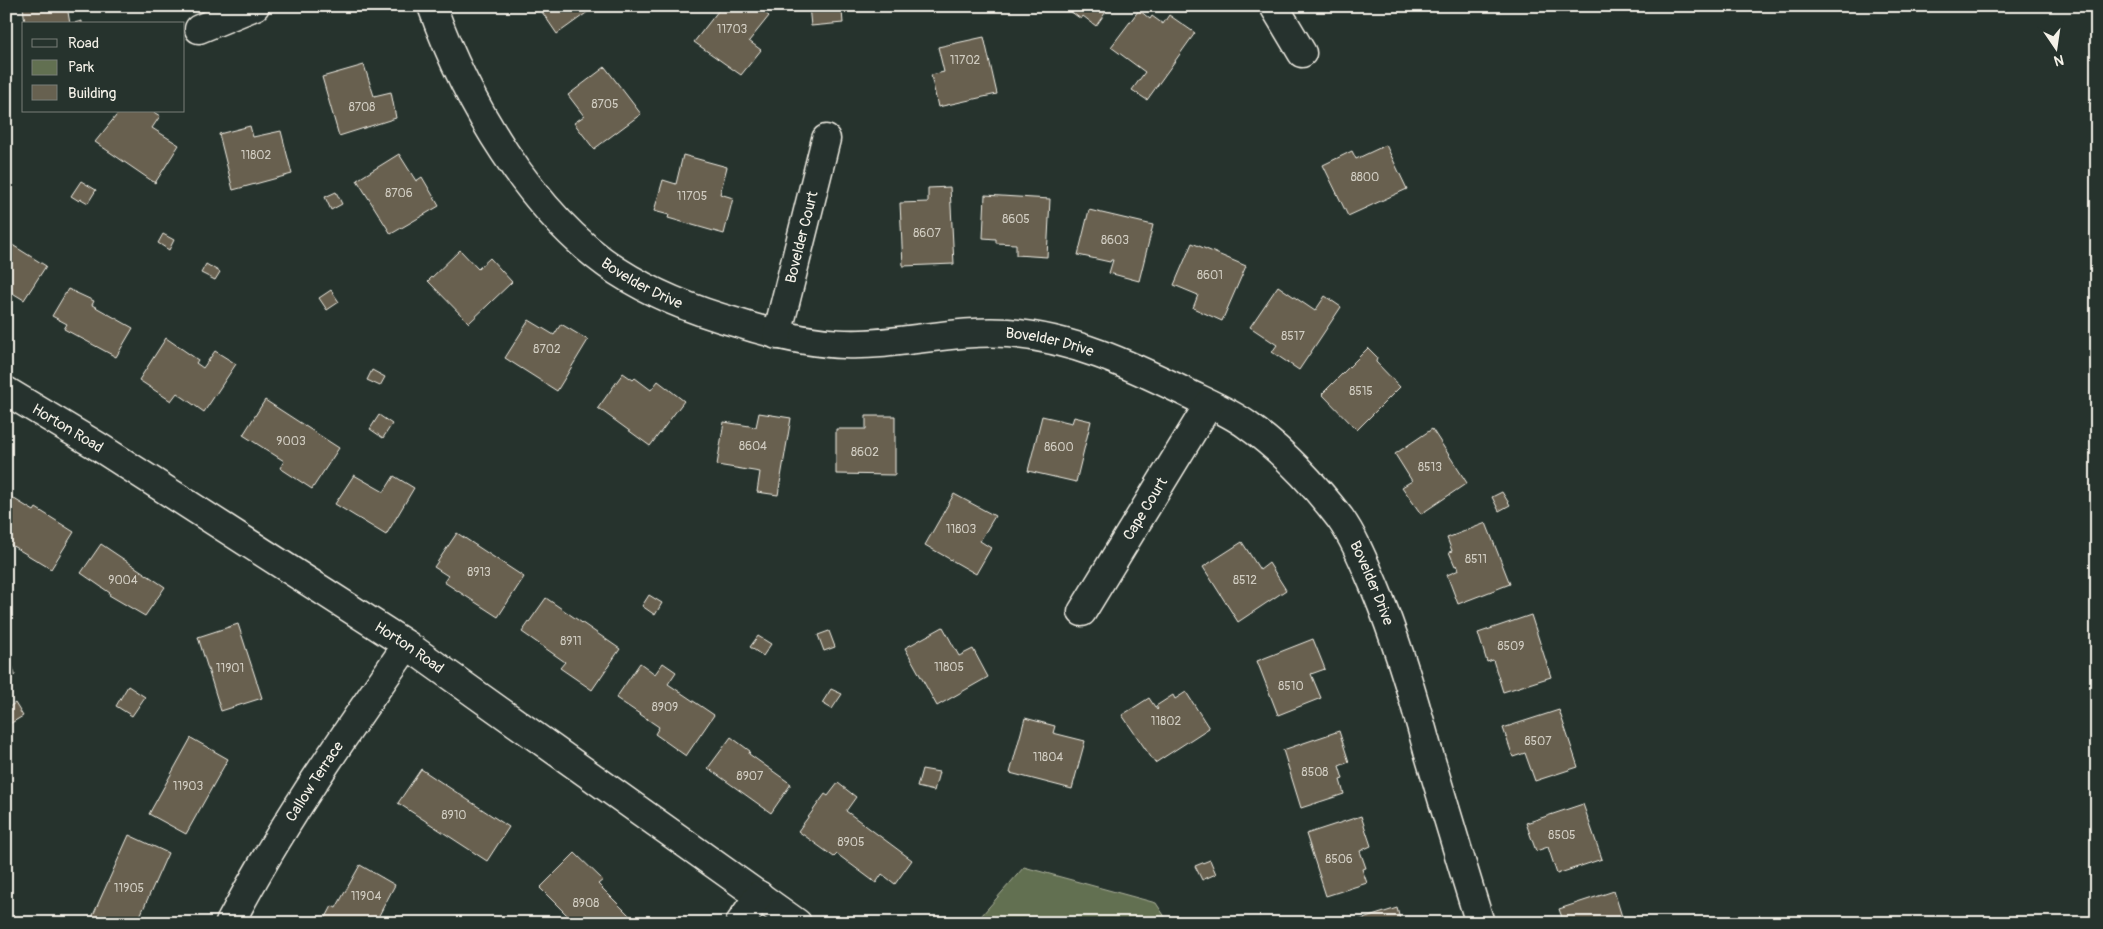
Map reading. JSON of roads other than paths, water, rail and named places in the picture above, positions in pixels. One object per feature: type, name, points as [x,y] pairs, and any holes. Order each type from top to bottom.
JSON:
[{"type":"street","points":[[199,29],[255,6]]},
{"type":"street","name":"Bovelder Drive","points":[[432,6],[443,38],[469,93],[497,140],[526,182],[554,215],[579,240],[614,269],[648,290],[688,308],[777,335],[843,344],[888,343],[955,335],[1005,333],[1080,346],[1129,364],[1245,423],[1316,487],[1343,523],[1356,548],[1386,614],[1408,676],[1480,923]]},
{"type":"street","points":[[1274,6],[1302,53]]},
{"type":"street","name":"Bovelder Court","points":[[777,335],[826,139]]},
{"type":"street","name":"Horton Road","points":[[6,391],[99,447],[407,645],[797,923]]},
{"type":"street","name":"Cape Court","points":[[1082,612],[1209,404]]},
{"type":"street","name":"Callow Terrace","points":[[230,923],[252,880],[309,788],[407,645]]},
{"type":"street","points":[[740,923],[759,895]]}]
